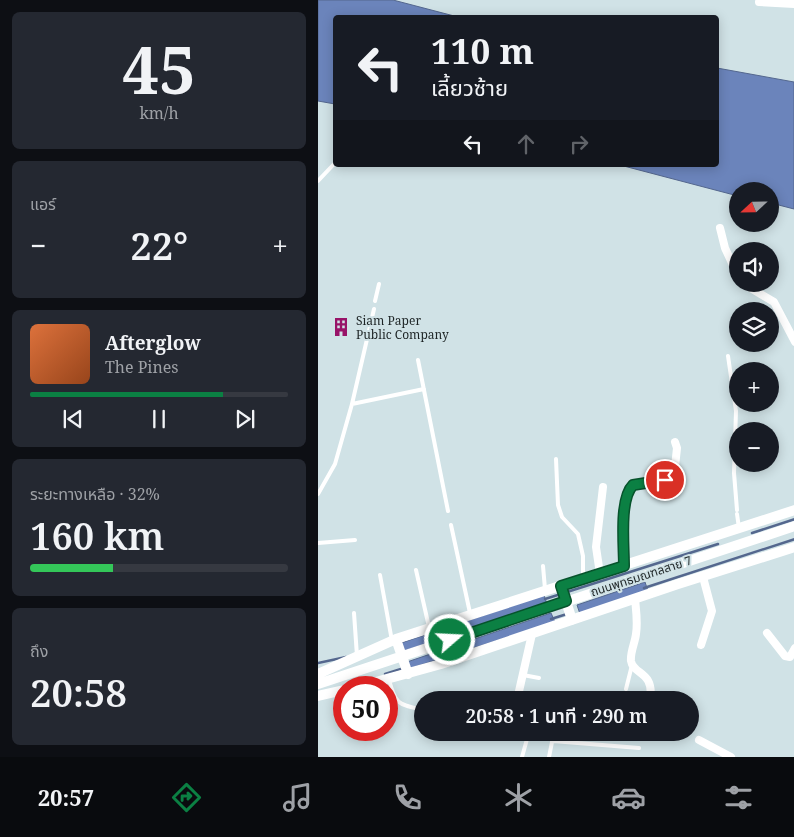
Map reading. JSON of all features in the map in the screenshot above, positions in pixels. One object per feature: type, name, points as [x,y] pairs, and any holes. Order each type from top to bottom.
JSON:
[{"type":"main road","points":[[318,674],[394,640],[794,510]]},
{"type":"main road","name":"ถนนพุทธมณฑลสาย 7","points":[[318,684],[794,526]]},
{"type":"main road","points":[[735,529],[735,545]]},
{"type":"main road","points":[[398,677],[794,547]]},
{"type":"main road","points":[[561,586],[572,620]]},
{"type":"main road","points":[[394,640],[408,674]]},
{"type":"main road","points":[[318,696],[333,693]]},
{"type":"street","points":[[760,2],[794,4]]},
{"type":"street","points":[[720,228],[729,257]]},
{"type":"street","points":[[757,292],[774,302],[794,342]]},
{"type":"street","points":[[624,566],[624,510],[628,491],[633,485],[665,480],[674,476],[677,448],[675,442]]},
{"type":"street","points":[[600,574],[596,547],[603,487]]},
{"type":"street","points":[[701,645],[712,611],[703,576]]},
{"type":"street","points":[[635,598],[636,634],[632,652],[632,665],[648,679],[651,691]]},
{"type":"street","points":[[767,633],[784,656],[790,657],[794,648]]},
{"type":"street","points":[[519,691],[532,634]]},
{"type":"street","points":[[699,740],[731,757]]},
{"type":"lane","points":[[318,181],[333,165]]},
{"type":"lane","points":[[376,301],[379,284]]},
{"type":"lane","points":[[318,494],[335,464],[352,404],[374,309]]},
{"type":"lane","points":[[728,356],[736,411],[734,473],[737,512],[735,529]]},
{"type":"lane","points":[[418,360],[448,511]]},
{"type":"lane","points":[[352,404],[424,389]]},
{"type":"lane","points":[[556,459],[560,512],[578,534],[583,556],[584,578]]},
{"type":"lane","points":[[451,525],[471,615]]},
{"type":"lane","points":[[318,543],[356,540]]},
{"type":"lane","points":[[544,566],[545,591]]},
{"type":"lane","points":[[416,570],[430,629]]},
{"type":"lane","points":[[380,575],[394,640]]},
{"type":"lane","points":[[354,613],[357,656]]},
{"type":"lane","points":[[626,689],[632,665]]},
{"type":"lane","points":[[523,675],[539,678]]},
{"type":"lane","points":[[398,702],[414,708]]},
{"type":"lane","points":[[522,757],[526,741]]},
{"type":"lane","points":[[550,757],[553,741],[639,748]]},
{"type":"water","points":[[318,0],[393,0],[450,15],[333,15],[333,104],[318,101]]},
{"type":"water","points":[[719,68],[794,82],[794,209],[779,205],[779,182],[729,182],[729,194],[628,167],[719,167]]},
{"type":"water","points":[[645,582],[648,591],[580,614],[577,605]]},
{"type":"water","points":[[544,595],[547,604],[404,651],[401,643]]},
{"type":"water","points":[[551,613],[555,622],[411,668],[407,662]]},
{"type":"waterway","points":[[752,533],[795,519]]},
{"type":"waterway","points":[[644,588],[795,539]]},
{"type":"waterway","points":[[567,592],[718,544]]},
{"type":"waterway","points":[[545,599],[561,594]]},
{"type":"waterway","points":[[551,619],[567,614]]},
{"type":"waterway","points":[[318,663],[346,657]]},
{"type":"waterway","points":[[385,674],[404,668]]},
{"type":"place","name":"Siam Paper Public Company","points":[[341,327]]},
{"type":"route","points":[[450,640],[566,601],[561,586],[624,566],[624,510],[628,491],[633,485],[665,480]]}]
